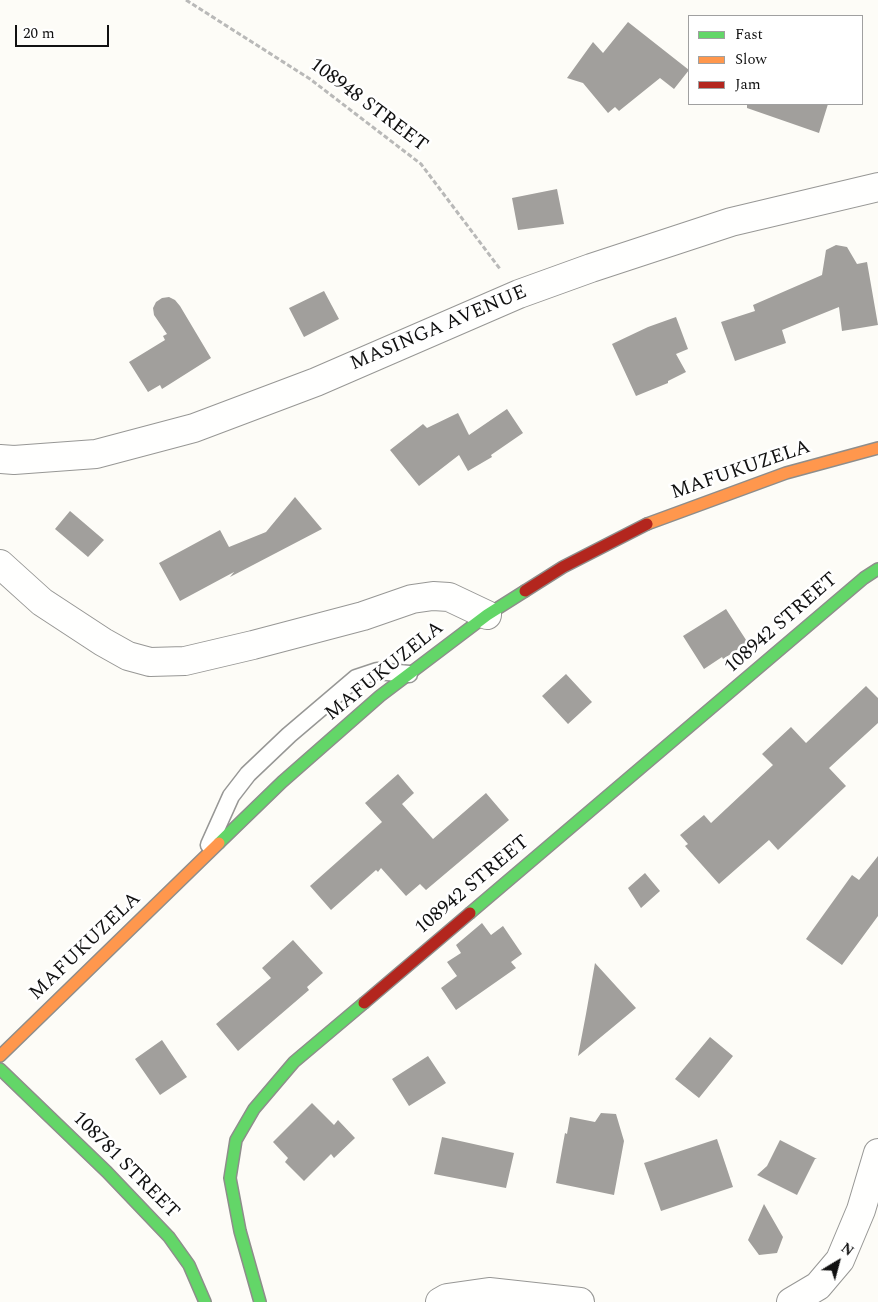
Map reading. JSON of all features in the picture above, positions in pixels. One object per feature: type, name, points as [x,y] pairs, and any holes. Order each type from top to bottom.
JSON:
[{"type":"street","name":"MASINGA AVENUE","points":[[0,459],[14,460],[96,454],[194,428],[316,382],[519,294],[731,222],[878,187]]},
{"type":"street","name":"MAFUKUZELA","points":[[0,1056],[282,782],[380,696],[487,614],[562,567],[644,525],[786,473],[878,448]]},
{"type":"street","points":[[0,564],[42,602],[103,642],[128,656],[150,662],[184,661],[253,645],[363,616],[412,599],[433,596],[449,598],[487,614]]},
{"type":"street","name":"108942 STREET","points":[[260,1302],[240,1231],[230,1178],[236,1140],[254,1109],[294,1062],[857,584],[878,569]]},
{"type":"street","name":"108781 STREET","points":[[0,1069],[107,1172],[169,1237],[189,1265],[205,1302]]},
{"type":"street","points":[[791,1302],[818,1286],[840,1260],[861,1210],[878,1152]]},
{"type":"street","points":[[440,1302],[447,1298],[489,1292],[580,1302]]},
{"type":"lane","points":[[205,856],[231,796],[248,774],[289,735],[356,678],[377,671],[409,674]]},
{"type":"path","name":"108948 STREET","points":[[186,0],[310,79],[421,164],[519,294]]},
{"type":"building","points":[[628,22],[688,69],[688,71],[674,89],[660,78],[619,111],[615,107],[608,113],[583,83],[567,78],[593,42],[603,53]]},
{"type":"building","points":[[747,105],[828,105],[819,133],[747,108]]},
{"type":"building","points":[[557,189],[564,224],[518,230],[512,198]]},
{"type":"building","points":[[836,245],[847,247],[857,264],[867,262],[878,325],[842,331],[839,307],[782,330],[786,343],[735,361],[721,322],[755,311],[753,305],[822,275],[826,250]]},
{"type":"building","points":[[324,291],[339,319],[304,337],[289,308]]},
{"type":"building","points":[[169,297],[180,306],[211,358],[162,389],[160,385],[148,392],[129,362],[165,340],[163,336],[167,334],[154,315],[153,308],[156,302],[162,298]]},
{"type":"building","points":[[676,317],[688,349],[676,354],[686,372],[668,381],[668,383],[636,396],[612,344],[648,327]]},
{"type":"building","points":[[507,409],[523,433],[491,455],[492,457],[468,471],[459,455],[419,486],[390,450],[423,424],[427,428],[458,413],[469,435]]},
{"type":"building","points":[[295,497],[322,529],[180,601],[159,563],[220,530],[229,547],[266,532]]},
{"type":"building","points":[[70,511],[104,540],[88,557],[55,529]]},
{"type":"building","points":[[726,609],[748,643],[704,669],[683,636]]},
{"type":"building","points":[[566,674],[592,702],[568,724],[542,696]]},
{"type":"building","points":[[866,686],[878,698],[878,723],[829,768],[846,786],[778,850],[769,840],[719,884],[685,846],[688,844],[680,835],[704,815],[711,823],[773,765],[762,754],[791,727],[806,743]]},
{"type":"building","points":[[398,774],[414,793],[402,804],[433,839],[486,793],[509,820],[426,890],[420,884],[406,896],[381,868],[378,872],[376,870],[331,910],[310,886],[382,822],[365,803]]},
{"type":"building","points":[[878,856],[878,916],[842,965],[806,939],[852,875],[859,880]]},
{"type":"building","points":[[645,873],[660,891],[641,908],[628,888]]},
{"type":"building","points":[[482,923],[491,935],[503,926],[522,954],[511,962],[516,968],[456,1010],[441,988],[457,976],[447,962],[461,953],[456,945]]},
{"type":"building","points":[[293,940],[323,973],[307,987],[309,990],[238,1051],[216,1024],[271,978],[262,968]]},
{"type":"building","points":[[595,963],[636,1008],[578,1056],[586,1014]]},
{"type":"building","points":[[710,1037],[733,1056],[699,1098],[675,1079]]},
{"type":"building","points":[[162,1040],[187,1077],[160,1095],[135,1059]]},
{"type":"building","points":[[428,1056],[446,1083],[409,1106],[392,1079]]},
{"type":"building","points":[[312,1103],[334,1125],[338,1120],[355,1138],[334,1158],[331,1154],[304,1181],[285,1162],[288,1158],[273,1142]]},
{"type":"building","points":[[601,1113],[616,1114],[624,1141],[614,1195],[556,1183],[565,1133],[567,1134],[570,1117],[595,1122]]},
{"type":"building","points":[[442,1137],[514,1153],[506,1188],[434,1174]]},
{"type":"building","points":[[717,1139],[733,1187],[661,1211],[644,1163]]},
{"type":"building","points":[[780,1140],[817,1159],[815,1159],[797,1195],[757,1175],[767,1166]]},
{"type":"building","points":[[764,1204],[783,1237],[777,1253],[759,1255],[748,1240]]},
{"type":"traffic: fast","points":[[470,913],[864,578],[878,569]]},
{"type":"traffic: fast","points":[[219,843],[282,782],[380,696],[487,615],[525,591]]},
{"type":"traffic: fast","points":[[260,1302],[240,1231],[230,1178],[236,1140],[254,1109],[294,1062],[364,1003]]},
{"type":"traffic: fast","points":[[0,1069],[107,1172],[169,1237],[189,1265],[205,1302]]},
{"type":"traffic: slow","points":[[647,524],[786,473],[878,448]]},
{"type":"traffic: slow","points":[[0,1056],[219,843]]},
{"type":"traffic: jam","points":[[525,591],[563,567],[647,524]]},
{"type":"traffic: jam","points":[[364,1003],[470,913]]}]
